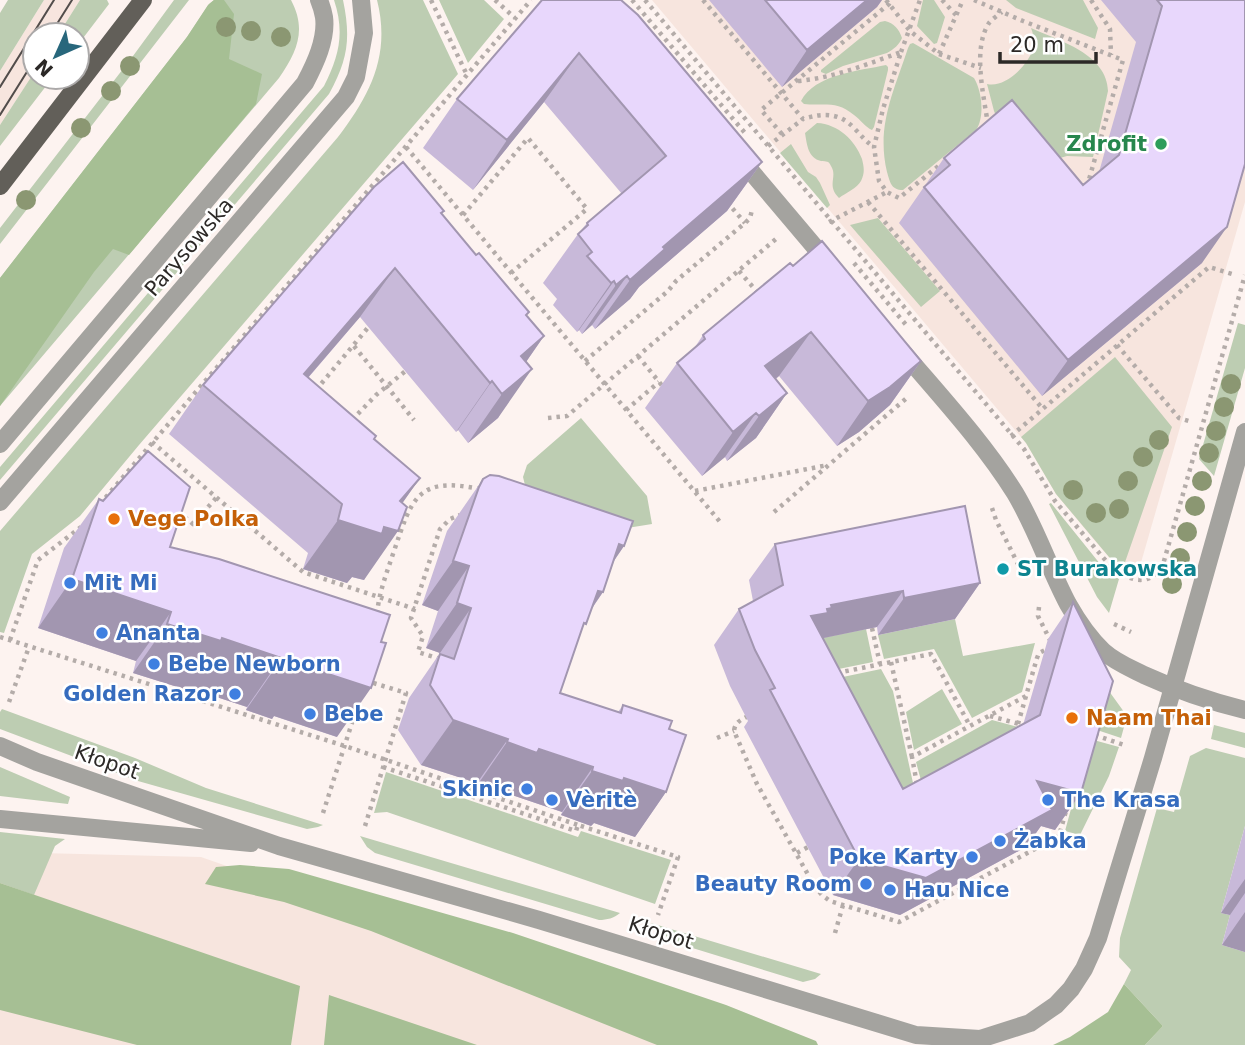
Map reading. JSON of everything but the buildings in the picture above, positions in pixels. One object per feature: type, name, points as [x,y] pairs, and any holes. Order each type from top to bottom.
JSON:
[{"type":"main road","points":[[0,186],[144,0]]},
{"type":"street","name":"Parysowska","points":[[0,443],[305,83],[316,62],[322,39],[325,19],[319,0]]},
{"type":"street","name":"Parysowska","points":[[0,502],[346,97],[356,77],[364,33],[361,0]]},
{"type":"street","points":[[725,141],[837,273]]},
{"type":"street","points":[[889,336],[1000,469],[1017,497],[1069,605],[1084,629],[1103,651],[1122,664],[1172,688],[1207,701],[1245,710]]},
{"type":"street","name":"Kłopot","points":[[0,746],[37,762],[279,846],[539,920],[916,1035],[980,1039],[1030,1023],[1056,1005],[1084,969],[1098,938],[1153,758],[1245,432]]},
{"type":"street","name":"Kłopot","points":[[0,819],[279,846]]},
{"type":"path","points":[[431,0],[467,75]]},
{"type":"path","points":[[495,0],[515,18]]},
{"type":"path","points":[[97,508],[531,0]]},
{"type":"path","points":[[632,0],[752,142]]},
{"type":"path","points":[[645,0],[1012,434],[1055,501],[1112,568],[1131,578],[1149,579],[1161,569],[1245,275]]},
{"type":"path","points":[[704,0],[803,119]]},
{"type":"path","points":[[920,0],[883,109],[874,147],[879,181],[887,192],[900,198],[949,158]]},
{"type":"path","points":[[942,0],[956,15]]},
{"type":"path","points":[[939,54],[962,0]]},
{"type":"path","points":[[974,0],[1130,62]]},
{"type":"path","points":[[1091,0],[1110,29],[1111,55]]},
{"type":"path","points":[[782,134],[761,110],[889,1],[910,31],[939,54],[981,68]]},
{"type":"path","points":[[988,126],[981,68],[981,43],[990,23],[1002,12]]},
{"type":"path","points":[[798,81],[813,80],[901,52]]},
{"type":"path","points":[[1088,184],[1124,60]]},
{"type":"path","points":[[761,152],[803,119],[834,115],[846,119],[865,141],[874,147]]},
{"type":"path","points":[[463,215],[528,138],[587,209],[511,273]]},
{"type":"path","points":[[406,147],[721,523]]},
{"type":"path","points":[[822,225],[887,192]]},
{"type":"path","points":[[721,194],[745,223]]},
{"type":"path","points":[[868,202],[1042,408]]},
{"type":"path","points":[[585,361],[745,223],[750,218],[753,205],[761,215]]},
{"type":"path","points":[[548,418],[567,416],[780,236],[775,230]]},
{"type":"path","points":[[849,256],[910,329]]},
{"type":"path","points":[[1005,441],[1209,267],[1232,274]]},
{"type":"path","points":[[739,271],[760,296]]},
{"type":"path","points":[[311,396],[371,324]]},
{"type":"path","points":[[1117,345],[1179,418],[1189,421]]},
{"type":"path","points":[[354,346],[414,419]]},
{"type":"path","points":[[638,356],[666,390]]},
{"type":"path","points":[[344,428],[376,395],[411,366]]},
{"type":"path","points":[[626,410],[659,382]]},
{"type":"path","points":[[774,512],[912,394],[905,386]]},
{"type":"path","points":[[152,442],[303,572],[415,609]]},
{"type":"path","points":[[695,491],[829,465]]},
{"type":"path","points":[[376,624],[379,597],[405,517],[416,499],[426,491],[443,485],[463,485],[483,490]]},
{"type":"path","points":[[170,504],[193,524],[217,498]]},
{"type":"path","points":[[989,498],[996,520],[1027,582]]},
{"type":"path","points":[[176,524],[180,513]]},
{"type":"path","points":[[441,664],[442,660],[418,652],[423,636],[411,618],[440,529],[450,519],[463,515]]},
{"type":"path","points":[[10,640],[38,560],[81,527],[89,517]]},
{"type":"path","points":[[1044,615],[1039,607],[1038,616],[1053,646]]},
{"type":"path","points":[[1112,622],[1131,632]]},
{"type":"path","points":[[872,628],[880,664]]},
{"type":"path","points":[[989,716],[1021,724],[1026,696],[1040,653],[1055,645],[1056,634]]},
{"type":"path","points":[[0,637],[428,770],[578,825],[678,857],[658,915]]},
{"type":"path","points":[[9,702],[29,647]]},
{"type":"path","points":[[832,674],[931,654],[970,726]]},
{"type":"path","points":[[891,662],[917,786]]},
{"type":"path","points":[[365,827],[406,693],[366,681],[368,673]]},
{"type":"path","points":[[323,813],[361,694]]},
{"type":"path","points":[[912,757],[1026,696]]},
{"type":"path","points":[[748,716],[738,721],[734,731],[757,784],[816,887],[830,901],[899,922],[1059,836],[1084,844]]},
{"type":"path","points":[[717,738],[734,731]]},
{"type":"path","points":[[1088,733],[1127,746]]},
{"type":"path","points":[[383,767],[576,831],[578,825]]},
{"type":"path","points":[[1059,836],[1066,810]]},
{"type":"path","points":[[797,853],[808,847]]},
{"type":"path","points":[[835,933],[843,905]]},
{"type":"shaded area","points":[[44,0],[80,0],[67,21],[31,21]]},
{"type":"shaded area","points":[[652,0],[1245,0],[1245,202],[1138,573],[1123,568],[1095,541],[1056,494],[1026,443]]},
{"type":"shaded area","points":[[21,37],[22,91],[0,125],[0,71]]},
{"type":"shaded area","points":[[0,852],[201,857],[716,1045],[0,1045]]},
{"type":"green space","points":[[8,0],[44,0],[31,21],[21,21],[21,37],[0,71],[0,13]]},
{"type":"green space","points":[[80,0],[107,0],[109,4],[91,28],[91,21],[67,21]]},
{"type":"green space","points":[[174,0],[189,0],[0,244],[0,228]]},
{"type":"green space","points":[[214,0],[291,0],[299,31],[291,59],[279,78],[0,406],[0,278]]},
{"type":"green space","points":[[214,0],[224,0],[234,14],[229,59],[262,74],[256,104],[129,255],[113,249],[0,406],[0,278]]},
{"type":"green space","points":[[334,0],[343,0],[347,37],[344,59],[329,94],[0,480],[0,467],[324,86],[339,44],[339,23]]},
{"type":"green space","points":[[377,0],[423,0],[458,74],[80,516],[32,554],[4,633],[0,632],[0,531],[338,137],[360,106],[375,73],[381,39]]},
{"type":"green space","points":[[439,0],[484,0],[504,19],[468,63]]},
{"type":"green space","points":[[923,0],[934,0],[945,17],[937,43],[934,44],[917,26]]},
{"type":"green space","points":[[1006,0],[1083,0],[1098,28],[1095,39],[1016,8]]},
{"type":"green space","points":[[885,21],[896,27],[902,38],[894,48],[887,53],[826,74],[821,72],[880,22]]},
{"type":"green space","points":[[1031,28],[1080,50],[1100,67],[1106,78],[1108,91],[1093,157],[1067,156],[1046,162],[999,123],[987,84],[1010,78],[1023,66],[1034,44]]},
{"type":"green space","points":[[913,43],[974,78],[981,97],[981,118],[976,130],[903,190],[893,187],[887,172],[884,155],[885,124],[892,94],[908,48]]},
{"type":"green space","points":[[886,65],[888,70],[872,130],[842,107],[804,104],[801,101],[816,85],[827,79]]},
{"type":"green space","points":[[22,91],[42,91],[0,146],[0,125]]},
{"type":"green space","points":[[817,123],[832,126],[845,134],[862,159],[864,170],[861,181],[839,198],[833,189],[833,170],[830,164],[813,157],[808,146],[805,133]]},
{"type":"green space","points":[[791,144],[808,172],[820,183],[830,205],[827,208],[780,153]]},
{"type":"green space","points":[[878,218],[940,291],[921,307],[850,225]]},
{"type":"green space","points":[[1238,323],[1245,325],[1245,368],[1214,476],[1199,459]]},
{"type":"green space","points":[[1115,357],[1172,427],[1123,568],[1109,557],[1056,494],[1021,437]]},
{"type":"green space","points":[[581,418],[647,496],[652,524],[621,529],[526,489],[523,477],[527,465]]},
{"type":"green space","points":[[1051,503],[1105,570],[1119,579],[1109,613],[1097,597],[1049,504]]},
{"type":"green space","points":[[955,619],[963,656],[1035,643],[1022,692],[972,718],[934,649],[884,659],[878,635]]},
{"type":"green space","points":[[866,629],[873,662],[814,674],[806,641]]},
{"type":"green space","points":[[881,669],[893,691],[913,783],[899,791],[838,678]]},
{"type":"green space","points":[[1106,687],[1127,716],[1121,738],[1094,729]]},
{"type":"green space","points":[[942,689],[962,724],[914,750],[906,712]]},
{"type":"green space","points":[[2,709],[135,758],[206,788],[323,825],[307,829],[138,781],[0,729]]},
{"type":"green space","points":[[992,720],[1022,728],[926,799],[916,762]]},
{"type":"green space","points":[[1214,725],[1245,733],[1245,748],[1211,739]]},
{"type":"green space","points":[[1090,739],[1119,747],[1109,776],[1080,835],[1065,831]]},
{"type":"green space","points":[[1206,748],[1245,758],[1245,826],[1221,913],[1230,915],[1222,945],[1245,952],[1245,1045],[1145,1045],[1163,1026],[1124,984],[1131,970],[1119,957],[1120,938],[1157,808],[1174,812],[1190,756]]},
{"type":"green space","points":[[0,767],[70,797],[68,804],[0,796]]},
{"type":"green space","points":[[386,772],[578,837],[581,831],[671,860],[655,904],[387,812],[374,813]]},
{"type":"green space","points":[[0,832],[65,839],[55,846],[34,895],[0,883]]},
{"type":"green space","points":[[360,836],[620,913],[599,920],[375,853]]},
{"type":"green space","points":[[240,865],[289,869],[513,933],[726,1005],[816,1041],[818,1045],[657,1045],[371,931],[284,902],[205,884],[216,867]]},
{"type":"green space","points":[[0,883],[300,986],[291,1045],[137,1045],[0,1010]]},
{"type":"green space","points":[[651,923],[821,974],[815,979],[803,982],[673,942]]},
{"type":"green space","points":[[1124,984],[1163,1026],[1145,1045],[1053,1045],[1108,1012]]},
{"type":"green space","points":[[329,995],[477,1045],[324,1045]]},
{"type":"tram line","points":[[0,87],[54,0]]},
{"type":"tram line","points":[[59,21],[72,0]]},
{"type":"tram line","points":[[0,115],[21,81]]},
{"type":"place","name":"Zdrofit","points":[[1161,144]]},
{"type":"place","name":"Vege Polka","points":[[114,519]]},
{"type":"place","name":"ST Burakowska","points":[[1003,569]]},
{"type":"place","name":"Mit Mi","points":[[70,583]]},
{"type":"place","name":"Ananta","points":[[102,633]]},
{"type":"place","name":"Bebe Newborn","points":[[154,664]]},
{"type":"place","name":"Golden Razor","points":[[235,694]]},
{"type":"place","name":"Bebe","points":[[310,714]]},
{"type":"place","name":"Naam Thai","points":[[1072,718]]},
{"type":"place","name":"Skinic","points":[[527,789]]},
{"type":"place","name":"Vèritè","points":[[552,800]]},
{"type":"place","name":"The Krasa","points":[[1048,800]]},
{"type":"place","name":"Żabka","points":[[1000,841]]},
{"type":"place","name":"Poke Karty","points":[[972,857]]},
{"type":"place","name":"Beauty Room","points":[[866,884]]},
{"type":"place","name":"Hau Nice","points":[[890,890]]}]
